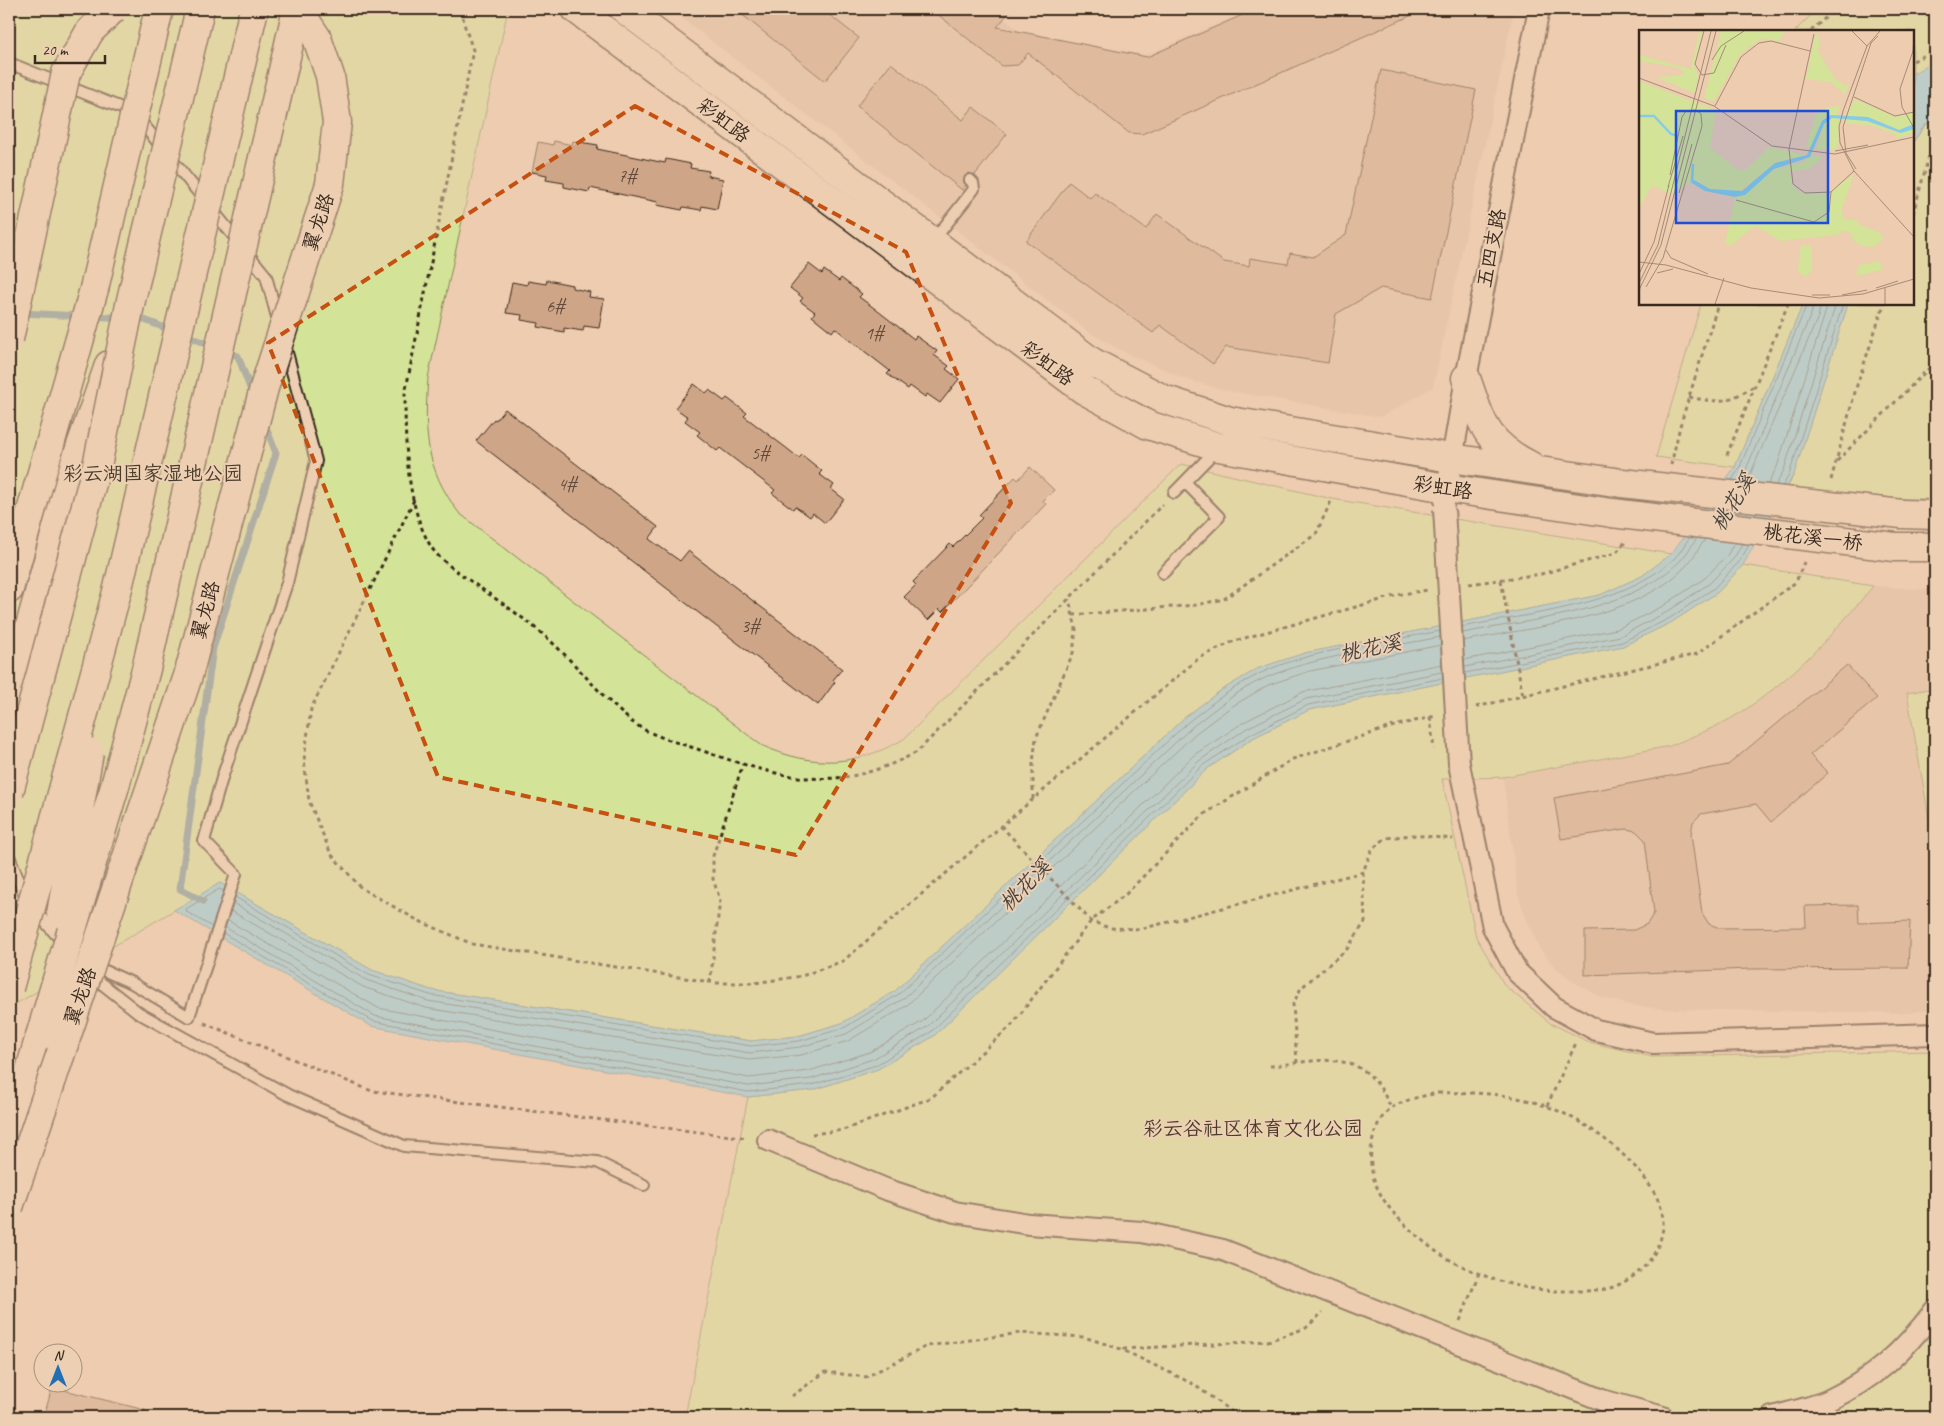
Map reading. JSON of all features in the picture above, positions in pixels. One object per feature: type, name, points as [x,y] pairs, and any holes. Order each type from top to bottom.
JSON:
[{"type":"main road","points":[[9,339],[66,73],[90,31],[113,9]]},
{"type":"main road","points":[[9,588],[94,289],[159,9]]},
{"type":"main road","points":[[9,792],[98,461],[131,300],[200,9]]},
{"type":"main road","points":[[9,988],[118,588],[254,9]]},
{"type":"main road","points":[[9,1142],[115,786],[143,678],[298,9]]},
{"type":"main road","name":"翼龙路","points":[[9,1207],[188,676],[264,388],[330,184],[337,122],[330,76],[317,38],[298,9]]},
{"type":"main road","name":"彩虹路","points":[[576,9],[1084,390],[1148,425],[1219,447],[1445,499],[1612,513]]},
{"type":"main road","name":"彩虹路","points":[[624,9],[1092,362],[1163,399],[1230,421],[1451,458],[1622,483]]},
{"type":"main road","points":[[9,702],[75,463],[131,300]]},
{"type":"main road","points":[[1466,378],[1482,424],[1493,441],[1511,456],[1541,472]]},
{"type":"main road","name":"桃花溪一桥","points":[[1622,483],[1902,514],[1935,515]]},
{"type":"main road","name":"桃花溪一桥","points":[[1612,513],[1895,546],[1935,547]]},
{"type":"main road","points":[[40,1036],[118,588]]},
{"type":"street","name":"五四支路","points":[[1539,9],[1466,378],[1445,499],[1458,764],[1493,927],[1517,972],[1554,1007],[1596,1030],[1654,1043],[1935,1034]]},
{"type":"street","points":[[768,1140],[888,1190],[955,1212],[1029,1224],[1142,1232],[1223,1250],[1602,1400],[1663,1417]]},
{"type":"street","points":[[1772,1417],[1826,1401],[1872,1377],[1915,1337],[1935,1310]]},
{"type":"lane","points":[[9,63],[134,113],[266,276],[316,461],[286,583],[222,778],[204,841],[236,874],[189,1017],[132,983],[81,961]]},
{"type":"lane","points":[[932,241],[973,191],[974,185],[970,180]]},
{"type":"lane","points":[[1174,493],[1219,447]]},
{"type":"lane","points":[[1163,574],[1219,517],[1185,482]]},
{"type":"lane","points":[[9,856],[27,901],[81,961],[96,981],[139,1013],[288,1094],[404,1146],[597,1162],[644,1185]]},
{"type":"path","points":[[462,9],[464,24],[473,50],[405,394],[405,432],[414,500],[430,546],[445,562],[540,632],[632,721],[651,733],[766,772],[798,778],[830,778],[861,774],[889,767],[917,752],[1174,493]]},
{"type":"path","points":[[1812,30],[1834,9]]},
{"type":"path","points":[[1914,60],[1935,50]]},
{"type":"path","points":[[1914,210],[1932,145],[1935,143]]},
{"type":"path","points":[[1669,473],[1689,398],[1718,305]]},
{"type":"path","points":[[1727,455],[1757,385],[1788,305]]},
{"type":"path","points":[[1830,488],[1857,385],[1884,305]]},
{"type":"path","points":[[1836,461],[1935,362]]},
{"type":"path","points":[[1689,398],[1716,402],[1736,397],[1757,385]]},
{"type":"path","points":[[1073,615],[1196,606],[1224,599],[1316,534],[1332,499]]},
{"type":"path","points":[[414,500],[311,709],[304,760],[309,801],[331,854],[361,888],[417,920],[472,944],[710,982],[754,983],[802,976],[843,961],[1199,658],[1234,641],[1402,594],[1429,590]]},
{"type":"path","points":[[1465,585],[1541,574],[1616,553],[1629,538]]},
{"type":"path","points":[[1467,709],[1697,654],[1796,582],[1806,557]]},
{"type":"path","points":[[1501,580],[1523,696]]},
{"type":"path","points":[[1033,799],[1033,763],[1036,738],[1073,653],[1076,628],[1069,599]]},
{"type":"path","points":[[805,1135],[843,1130],[931,1098],[1012,1025],[1091,921],[1126,894],[1203,815],[1293,759],[1394,726],[1439,715]]},
{"type":"path","points":[[710,982],[720,900],[713,879],[713,856],[743,764]]},
{"type":"path","points":[[1001,826],[1091,921],[1109,928],[1141,929],[1363,872]]},
{"type":"path","points":[[1297,1063],[1293,1004],[1301,988],[1347,948],[1365,922],[1363,872],[1372,849],[1386,838],[1413,835],[1474,841]]},
{"type":"path","points":[[189,1017],[372,1091],[768,1140]]},
{"type":"path","points":[[1547,1106],[1585,1024]]},
{"type":"path","points":[[1270,1066],[1337,1059],[1356,1065],[1375,1080],[1391,1107]]},
{"type":"path","points":[[1495,1093],[1547,1106],[1598,1134],[1640,1173],[1656,1196],[1663,1216],[1661,1240],[1651,1260],[1634,1276],[1610,1288],[1581,1292],[1524,1288],[1479,1273],[1443,1256],[1398,1219],[1380,1197],[1370,1173],[1370,1150],[1376,1128],[1391,1107],[1409,1099],[1428,1095],[1495,1093]]},
{"type":"path","points":[[1452,1341],[1479,1273]]},
{"type":"path","points":[[1120,1349],[1268,1341],[1306,1328],[1340,1296]]},
{"type":"path","points":[[792,1396],[825,1372],[866,1377],[927,1346],[1020,1333],[1084,1337],[1120,1349],[1193,1384],[1239,1417]]},
{"type":"highlighted area","points":[[635,106],[906,252],[1011,503],[796,855],[438,777],[268,343]]},
{"type":"shaded area","points":[[670,9],[991,9],[1020,31],[1146,55],[1231,18],[1236,27],[1278,9],[1514,9],[1433,387],[1381,417],[1229,391],[1188,380],[1126,353],[1090,333]]},
{"type":"shaded area","points":[[1873,586],[1935,590],[1935,1008],[1909,1013],[1663,1009],[1629,1005],[1601,997],[1574,982],[1555,967],[1540,949],[1527,922],[1518,894],[1503,777],[1670,746],[1739,714],[1815,652]]},
{"type":"green space","name":"彩云湖国家湿地公园","points":[[9,9],[508,9],[428,378],[427,433],[433,465],[439,481],[459,513],[761,745],[798,758],[816,761],[851,759],[868,755],[904,739],[1181,464],[1332,499],[1671,554],[1642,576],[1600,595],[1305,653],[1259,668],[1220,691],[1184,718],[895,991],[842,1023],[798,1036],[752,1041],[431,990],[372,970],[220,883],[9,1008]]},
{"type":"green space","points":[[1817,9],[1935,9],[1935,60],[1914,73],[1914,30],[1796,30]]},
{"type":"green space","points":[[1935,118],[1935,499],[1903,499],[1788,487],[1794,474],[1848,305],[1914,305],[1914,141],[1925,126]]},
{"type":"green space","points":[[1701,305],[1803,305],[1735,467],[1656,457]]},
{"type":"green space","name":"彩云谷社区体育文化公园","points":[[1743,565],[1873,586],[1843,621],[1795,671],[1759,700],[1723,723],[1670,746],[1503,777],[1442,779],[1476,937],[1505,986],[1550,1023],[1589,1042],[1652,1057],[1935,1051],[1935,1417],[685,1417],[748,1097],[813,1090],[878,1069],[934,1036],[1207,769],[1253,738],[1309,710],[1623,646],[1672,622],[1718,592]]},
{"type":"green space","points":[[1935,688],[1935,852],[1907,693]]},
{"type":"water","points":[[1935,60],[1935,118],[1924,126],[1914,141],[1914,73]]},
{"type":"water","name":"桃花溪","points":[[1803,305],[1848,305],[1794,474],[1743,565],[1718,592],[1672,622],[1623,646],[1309,710],[1253,738],[1207,769],[934,1036],[878,1069],[813,1090],[748,1097],[371,1026],[174,910],[220,883],[372,970],[431,990],[751,1041],[798,1036],[842,1023],[895,991],[1184,718],[1220,691],[1259,668],[1305,653],[1600,595],[1642,576],[1671,554],[1735,467]]},
{"type":"building","points":[[735,9],[822,9],[859,38],[825,81]]},
{"type":"building","points":[[931,9],[1012,9],[997,27],[1147,57],[1256,9],[1426,9],[1142,134],[1129,133],[1028,53],[1018,65],[1002,66]]},
{"type":"building","points":[[891,63],[963,120],[973,107],[1007,134],[975,175],[969,173],[965,176],[963,181],[966,185],[962,190],[857,106]]},
{"type":"building","points":[[1381,70],[1476,90],[1432,298],[1381,288],[1336,314],[1328,363],[1226,347],[1213,364],[1160,325],[1153,333],[1026,241],[1069,182],[1090,198],[1095,193],[1146,229],[1157,214],[1224,262],[1249,266],[1250,258],[1288,264],[1290,253],[1313,257],[1346,235]]},
{"type":"building","points":[[554,141],[572,145],[573,141],[598,145],[597,149],[665,163],[666,159],[691,164],[690,168],[709,171],[708,176],[723,179],[717,209],[702,206],[701,210],[683,207],[682,210],[657,205],[658,202],[590,188],[589,192],[564,187],[564,183],[546,180],[547,175],[532,172],[538,142],[553,145]]},
{"type":"building","points":[[809,264],[822,274],[824,270],[839,281],[841,278],[862,294],[859,297],[914,339],[916,336],[937,351],[934,355],[949,366],[946,369],[959,379],[940,403],[927,394],[925,397],[910,386],[908,389],[887,374],[890,371],[835,328],[832,332],[812,316],[815,312],[800,301],[803,298],[790,288]]},
{"type":"building","points":[[547,280],[572,285],[572,288],[590,292],[589,297],[604,299],[599,328],[584,326],[583,331],[564,328],[564,332],[538,327],[539,323],[521,320],[522,315],[506,313],[512,282],[527,285],[528,281],[546,284]]},
{"type":"building","points":[[694,384],[706,393],[709,390],[724,401],[727,398],[747,413],[744,416],[799,458],[802,455],[822,471],[819,474],[834,485],[831,489],[844,499],[825,523],[813,513],[810,517],[795,506],[793,509],[772,493],[775,490],[720,448],[717,451],[697,435],[700,432],[685,421],[688,417],[675,408]]},
{"type":"building","points":[[505,409],[658,527],[649,539],[680,561],[688,551],[842,669],[818,705],[476,441]]},
{"type":"building","points":[[1030,467],[1054,490],[1043,501],[1046,504],[942,612],[939,609],[928,620],[904,597],[916,585],[913,582],[950,544],[953,547],[982,518],[979,515],[1015,477],[1018,480]]},
{"type":"building","points":[[1847,665],[1877,698],[1810,755],[1828,773],[1771,822],[1756,804],[1701,814],[1693,822],[1691,834],[1702,913],[1709,924],[1720,928],[1806,927],[1805,906],[1858,905],[1859,923],[1910,921],[1908,968],[1751,969],[1585,975],[1585,931],[1634,930],[1647,924],[1654,913],[1645,840],[1636,831],[1626,829],[1561,839],[1554,798],[1728,765]]},
{"type":"building","points":[[50,1394],[80,1394],[145,1410],[144,1417],[44,1417]]},
{"type":"waterway","points":[[21,313],[80,316]]},
{"type":"waterway","points":[[91,316],[123,318]]},
{"type":"waterway","points":[[134,318],[142,319],[173,331]]},
{"type":"waterway","points":[[183,334],[215,347]]},
{"type":"waterway","points":[[225,351],[238,356],[253,396]]},
{"type":"waterway","points":[[203,901],[180,889],[213,648],[276,453],[264,422]]}]
